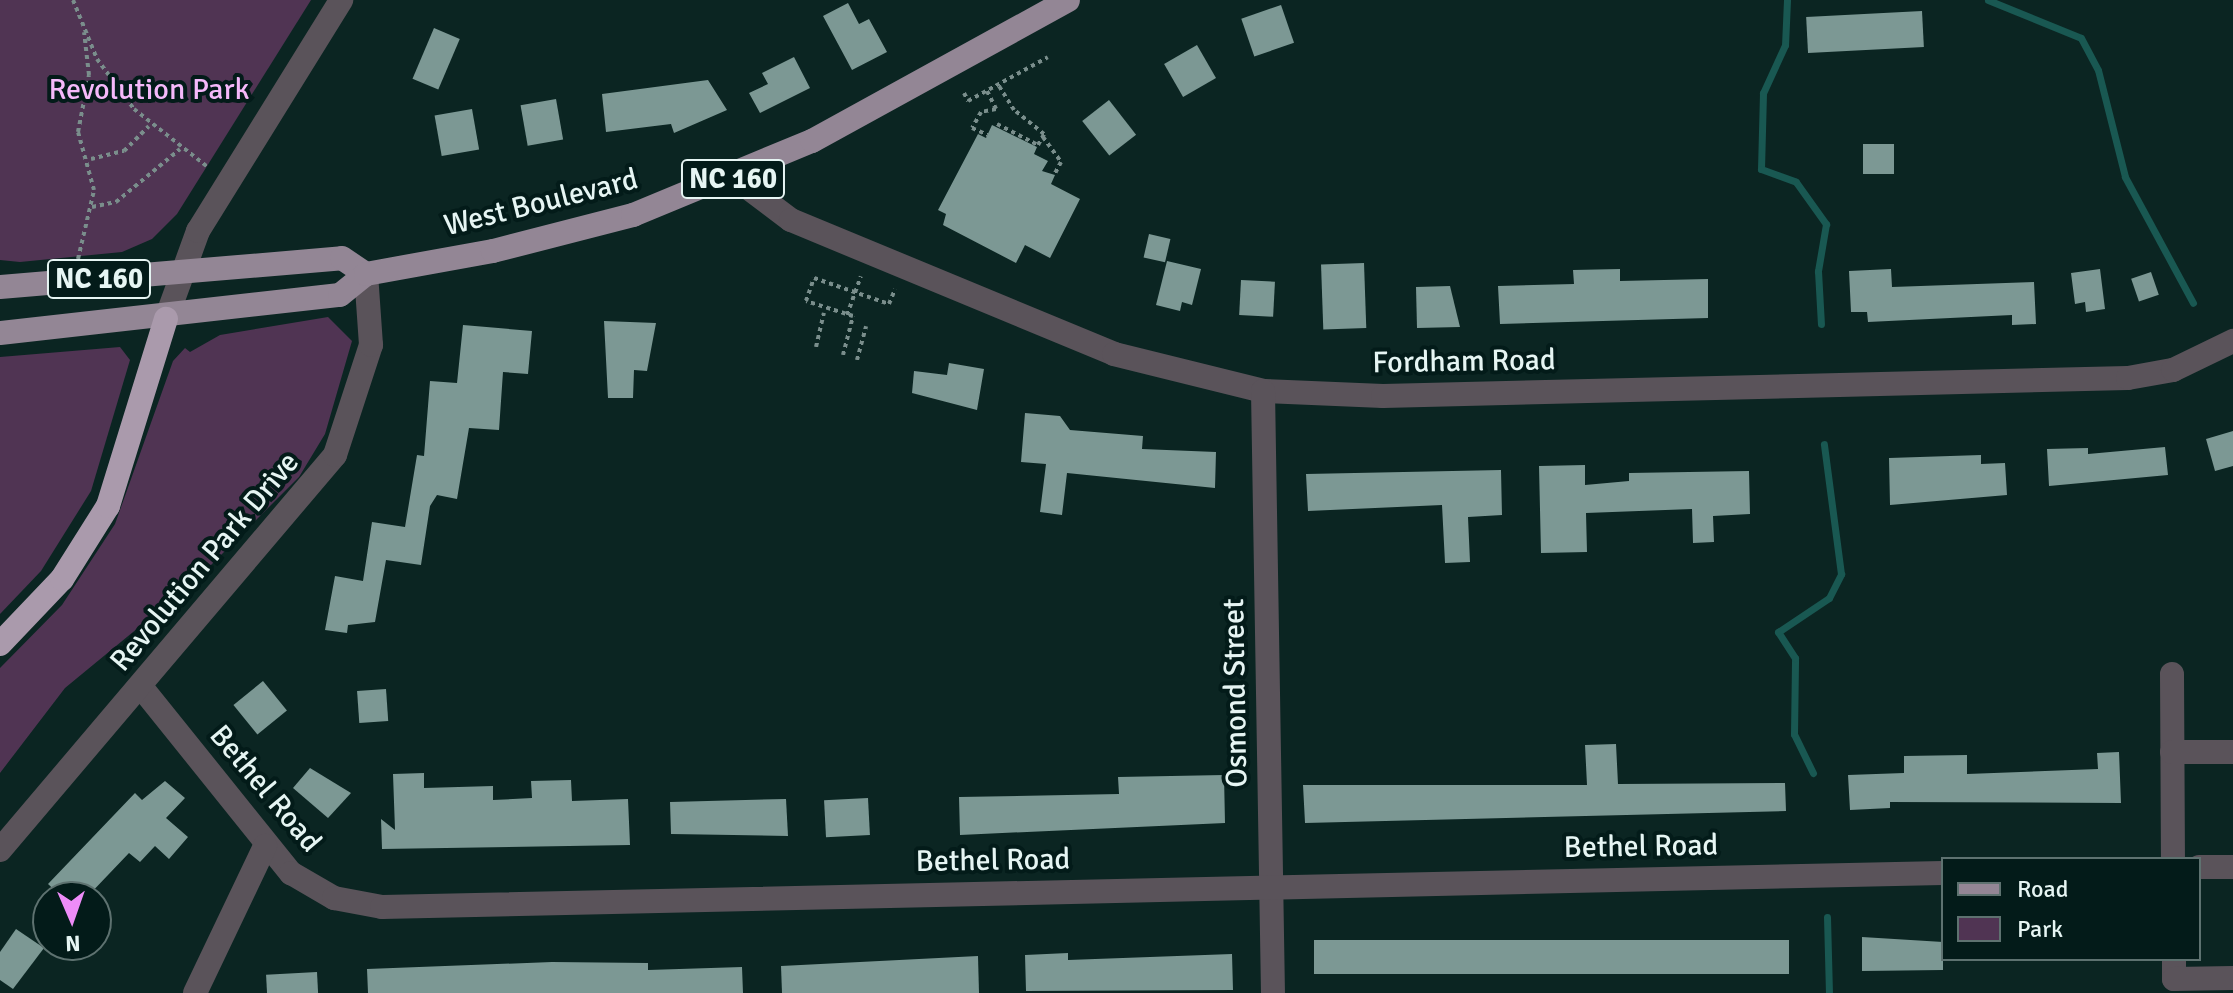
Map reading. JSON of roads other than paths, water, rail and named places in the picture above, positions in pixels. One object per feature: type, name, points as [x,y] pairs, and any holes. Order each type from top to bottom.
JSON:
[{"type":"highway","points":[[0,644],[62,579],[108,506],[166,319]]},
{"type":"main road","name":"West Boulevard","points":[[10,332],[166,319],[340,295],[366,274],[545,239],[735,178],[1068,0]]},
{"type":"main road","name":"NC 160","points":[[8,287],[342,258],[366,274]]},
{"type":"street","points":[[166,319],[198,231],[341,0]]},
{"type":"street","name":"Fordham Road","points":[[735,178],[791,220],[1114,354],[1263,391],[1383,396],[2128,378],[2173,370],[2233,341]]},
{"type":"street","name":"Revolution Park Drive","points":[[0,850],[142,688],[335,455],[371,345],[366,274]]},
{"type":"street","name":"Osmond Street","points":[[1263,391],[1273,993]]},
{"type":"street","points":[[2172,674],[2173,857]]},
{"type":"street","name":"Bethel Road","points":[[142,688],[265,846],[305,883],[382,907],[1941,873]]},
{"type":"street","points":[[2172,752],[2233,752]]},
{"type":"street","points":[[195,993],[265,846]]},
{"type":"street","points":[[2201,867],[2233,867]]},
{"type":"street","points":[[2174,969],[2233,978]]},
{"type":"waterway","points":[[1787,0],[1785,45],[1763,93],[1761,169],[1796,182],[1826,224],[1818,271],[1821,324]]},
{"type":"waterway","points":[[1988,0],[2081,38],[2098,70],[2125,177],[2193,303]]},
{"type":"waterway","points":[[1813,773],[1794,734],[1795,658],[1778,632],[1829,598],[1841,574],[1824,444]]},
{"type":"waterway","points":[[1827,917],[1829,993]]},
{"type":"park label","name":"Revolution Park","points":[[149,90]]}]
